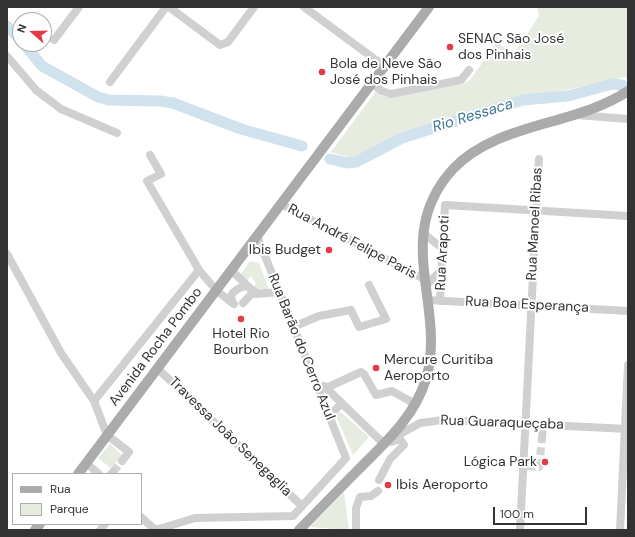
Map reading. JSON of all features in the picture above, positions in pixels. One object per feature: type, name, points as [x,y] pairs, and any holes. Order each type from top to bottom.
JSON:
[{"type":"main road","name":"Avenida Rocha Pombo","points":[[79,473],[429,7]]},
{"type":"main road","points":[[299,530],[401,425],[415,404],[426,379],[431,354],[427,300],[424,283],[423,233],[435,196],[443,183],[462,161],[484,146],[506,136],[607,103],[628,91]]},
{"type":"street","points":[[54,40],[79,7]]},
{"type":"street","points":[[110,82],[168,7],[217,44],[223,45],[228,42],[254,7]]},
{"type":"street","points":[[304,7],[384,66]]},
{"type":"street","points":[[7,56],[36,90],[61,109],[117,133]]},
{"type":"street","points":[[372,83],[382,92],[391,94],[461,80],[470,70]]},
{"type":"street","points":[[574,115],[628,119]]},
{"type":"street","points":[[150,155],[161,174],[147,181],[199,270],[216,290],[233,303],[231,296],[235,290],[250,289]]},
{"type":"street","name":"Rua Manoel Ribas","points":[[520,530],[525,466],[525,423],[539,159]]},
{"type":"street","name":"Rua André Felipe Paris","points":[[281,204],[424,283]]},
{"type":"street","name":"Rua Arapoti","points":[[440,301],[445,206],[536,211]]},
{"type":"street","points":[[536,211],[628,216]]},
{"type":"street","points":[[423,233],[443,249]]},
{"type":"street","name":"Rua Barão do Cerro Azul","points":[[257,236],[346,458],[302,506]]},
{"type":"street","points":[[7,254],[61,352],[94,401],[107,435],[129,452],[122,461]]},
{"type":"street","points":[[94,401],[199,270]]},
{"type":"street","points":[[231,270],[256,294],[279,292]]},
{"type":"street","points":[[424,283],[442,270]]},
{"type":"street","points":[[293,327],[319,316],[351,310],[359,327],[386,319],[369,285]]},
{"type":"street","points":[[243,303],[250,289]]},
{"type":"street","name":"Rua Boa Esperança","points":[[427,300],[628,311]]},
{"type":"street","points":[[620,530],[628,365]]},
{"type":"street","name":"Travessa João Senegaglia","points":[[157,368],[302,506]]},
{"type":"street","points":[[326,388],[361,372],[364,374],[376,396],[392,391],[415,404]]},
{"type":"street","points":[[313,375],[384,444],[400,439],[404,445],[390,459],[379,480]]},
{"type":"street","points":[[329,416],[342,403]]},
{"type":"street","name":"Rua Guaraqueçaba","points":[[384,444],[410,427],[432,421],[457,420],[626,429]]},
{"type":"street","points":[[542,438],[543,424]]},
{"type":"street","points":[[86,463],[98,473]]},
{"type":"street","points":[[356,530],[356,508],[360,497],[371,496],[378,491]]},
{"type":"street","points":[[142,518],[154,529],[159,529],[195,518],[204,517],[293,516],[302,506]]},
{"type":"green space","points":[[537,7],[628,7],[628,79],[625,77],[543,95],[510,100],[402,135],[359,158],[350,158],[331,152],[376,91],[382,96],[392,98],[462,84],[470,80],[497,42],[510,52],[515,52],[539,16]]},
{"type":"green space","points":[[250,261],[259,263],[269,290],[254,290],[252,288],[256,284],[251,276],[247,280],[241,274]]},
{"type":"green space","points":[[338,412],[342,413],[369,437],[353,455],[336,416]]},
{"type":"green space","points":[[110,444],[122,455],[111,468],[98,458]]},
{"type":"green space","points":[[344,492],[349,530],[310,527]]},
{"type":"waterway","name":"Rio Ressaca","points":[[7,26],[12,31]]},
{"type":"waterway","name":"Rio Ressaca","points":[[31,52],[42,66],[98,97],[109,100],[160,101],[173,103],[241,129],[302,146]]},
{"type":"waterway","name":"Rio Ressaca","points":[[330,159],[347,163],[356,162],[402,138],[523,100],[568,96],[612,84],[622,85]]},
{"type":"tunnel","points":[[527,466],[539,467],[542,438]]},
{"type":"tunnel","points":[[113,472],[122,461]]},
{"type":"place","name":"SENAC São José dos Pinhais","points":[[450,47]]},
{"type":"place","name":"Bola de Neve São José dos Pinhais","points":[[322,72]]},
{"type":"place","name":"Ibis Budget","points":[[329,250]]},
{"type":"place","name":"Hotel Rio Bourbon","points":[[241,319]]},
{"type":"place","name":"Mercure Curitiba Aeroporto","points":[[376,368]]},
{"type":"place","name":"Lógica Park","points":[[545,462]]},
{"type":"place","name":"Ibis Aeroporto","points":[[388,485]]}]
